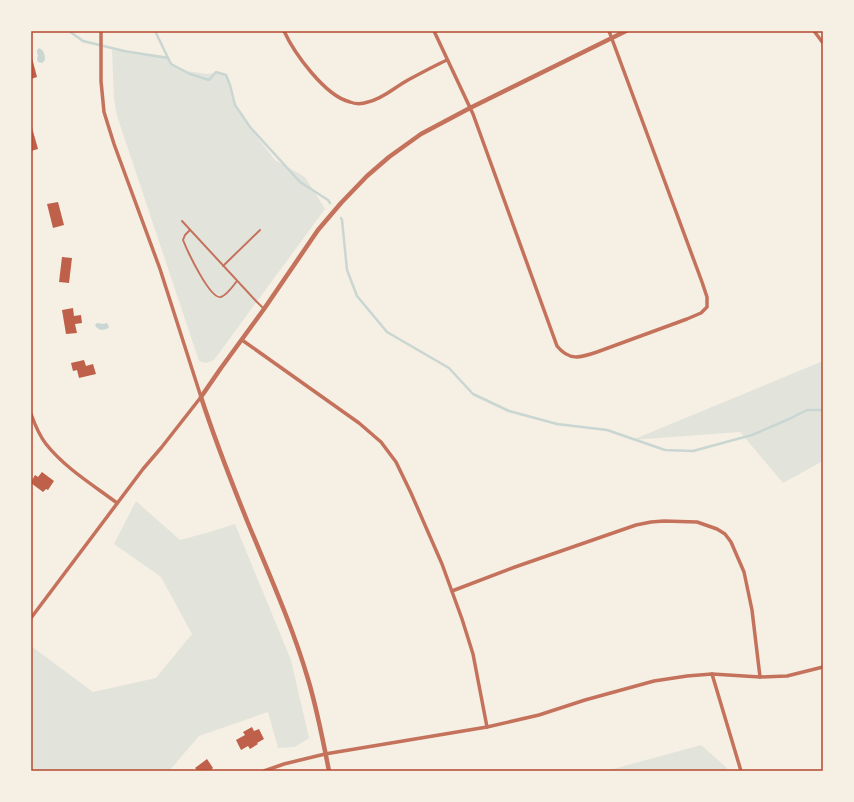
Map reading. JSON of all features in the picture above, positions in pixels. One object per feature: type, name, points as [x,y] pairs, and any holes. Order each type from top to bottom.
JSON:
[{"type":"street","points":[[101,31],[101,81],[106,119],[116,151],[160,269],[201,397],[230,478],[300,653],[316,709],[328,771]]},
{"type":"street","points":[[284,31],[295,51],[312,73],[325,87],[340,98],[349,102],[358,103],[376,100],[408,80],[447,60]]},
{"type":"street","points":[[434,31],[470,108],[501,189],[557,346],[567,355],[573,356],[588,355],[687,319],[700,313],[707,307],[702,282],[609,31]]},
{"type":"street","points":[[31,618],[143,469],[201,397],[318,230],[367,176],[389,157],[421,134],[470,108],[626,31]]},
{"type":"street","points":[[814,31],[823,43]]},
{"type":"street","points":[[242,340],[359,423],[381,442],[396,462],[434,544],[452,591],[473,654],[487,727]]},
{"type":"street","points":[[31,414],[45,443],[58,458],[117,503]]},
{"type":"street","points":[[452,591],[515,567],[636,525],[664,521],[697,522],[717,529],[725,534],[731,542],[744,572],[752,610],[760,677]]},
{"type":"street","points":[[264,771],[284,764],[325,754],[487,727],[539,715],[585,700],[654,681],[712,674],[760,677],[787,676],[823,667]]},
{"type":"street","points":[[712,674],[741,771]]},
{"type":"lane","points":[[182,221],[264,309]]},
{"type":"lane","points":[[190,230],[185,235],[183,240],[192,261],[212,292],[217,297],[221,297],[237,281]]},
{"type":"lane","points":[[223,266],[260,230]]},
{"type":"shaded area","points":[[39,48],[43,51],[45,60],[42,63],[38,62],[37,59],[37,50]]},
{"type":"shaded area","points":[[112,50],[166,56],[173,65],[186,71],[207,74],[220,72],[228,76],[236,109],[249,127],[275,160],[305,177],[325,209],[214,360],[206,363],[199,361],[117,116],[114,99]]},
{"type":"shaded area","points":[[97,323],[107,323],[109,327],[101,330],[95,325]]},
{"type":"shaded area","points":[[823,361],[823,461],[783,483],[740,432],[632,440]]},
{"type":"shaded area","points":[[136,501],[180,540],[235,524],[291,660],[309,738],[295,747],[278,748],[268,712],[199,736],[169,771],[31,771],[31,646],[93,692],[156,678],[192,634],[161,577],[114,544]]},
{"type":"shaded area","points":[[701,745],[727,768],[727,771],[606,771]]},
{"type":"building","points":[[31,54],[37,77],[31,79]]},
{"type":"building","points":[[31,124],[38,149],[31,151]]},
{"type":"building","points":[[58,202],[64,225],[53,228],[47,204]]},
{"type":"building","points":[[62,257],[72,258],[69,283],[59,282]]},
{"type":"building","points":[[73,308],[74,316],[81,315],[82,323],[75,324],[77,333],[66,334],[62,310]]},
{"type":"building","points":[[84,360],[86,366],[93,364],[96,374],[79,378],[77,370],[73,371],[71,363]]},
{"type":"building","points":[[42,472],[54,481],[48,490],[46,489],[43,492],[31,483],[35,475],[38,477]]},
{"type":"building","points":[[252,727],[254,731],[259,729],[264,739],[250,749],[248,746],[241,750],[236,740],[245,735],[243,732]]},
{"type":"building","points":[[207,759],[213,768],[210,771],[198,771],[195,768]]},
{"type":"waterway","points":[[69,31],[83,41],[124,51],[168,58]]},
{"type":"waterway","points":[[155,31],[171,64],[190,74],[209,80],[216,72],[226,75],[235,105],[250,127],[300,182],[328,200],[330,203]]},
{"type":"waterway","points":[[341,218],[347,270],[357,296],[387,332],[449,368],[473,394],[509,411],[557,424],[607,430],[665,450],[693,451],[752,435],[807,410],[823,410]]}]
